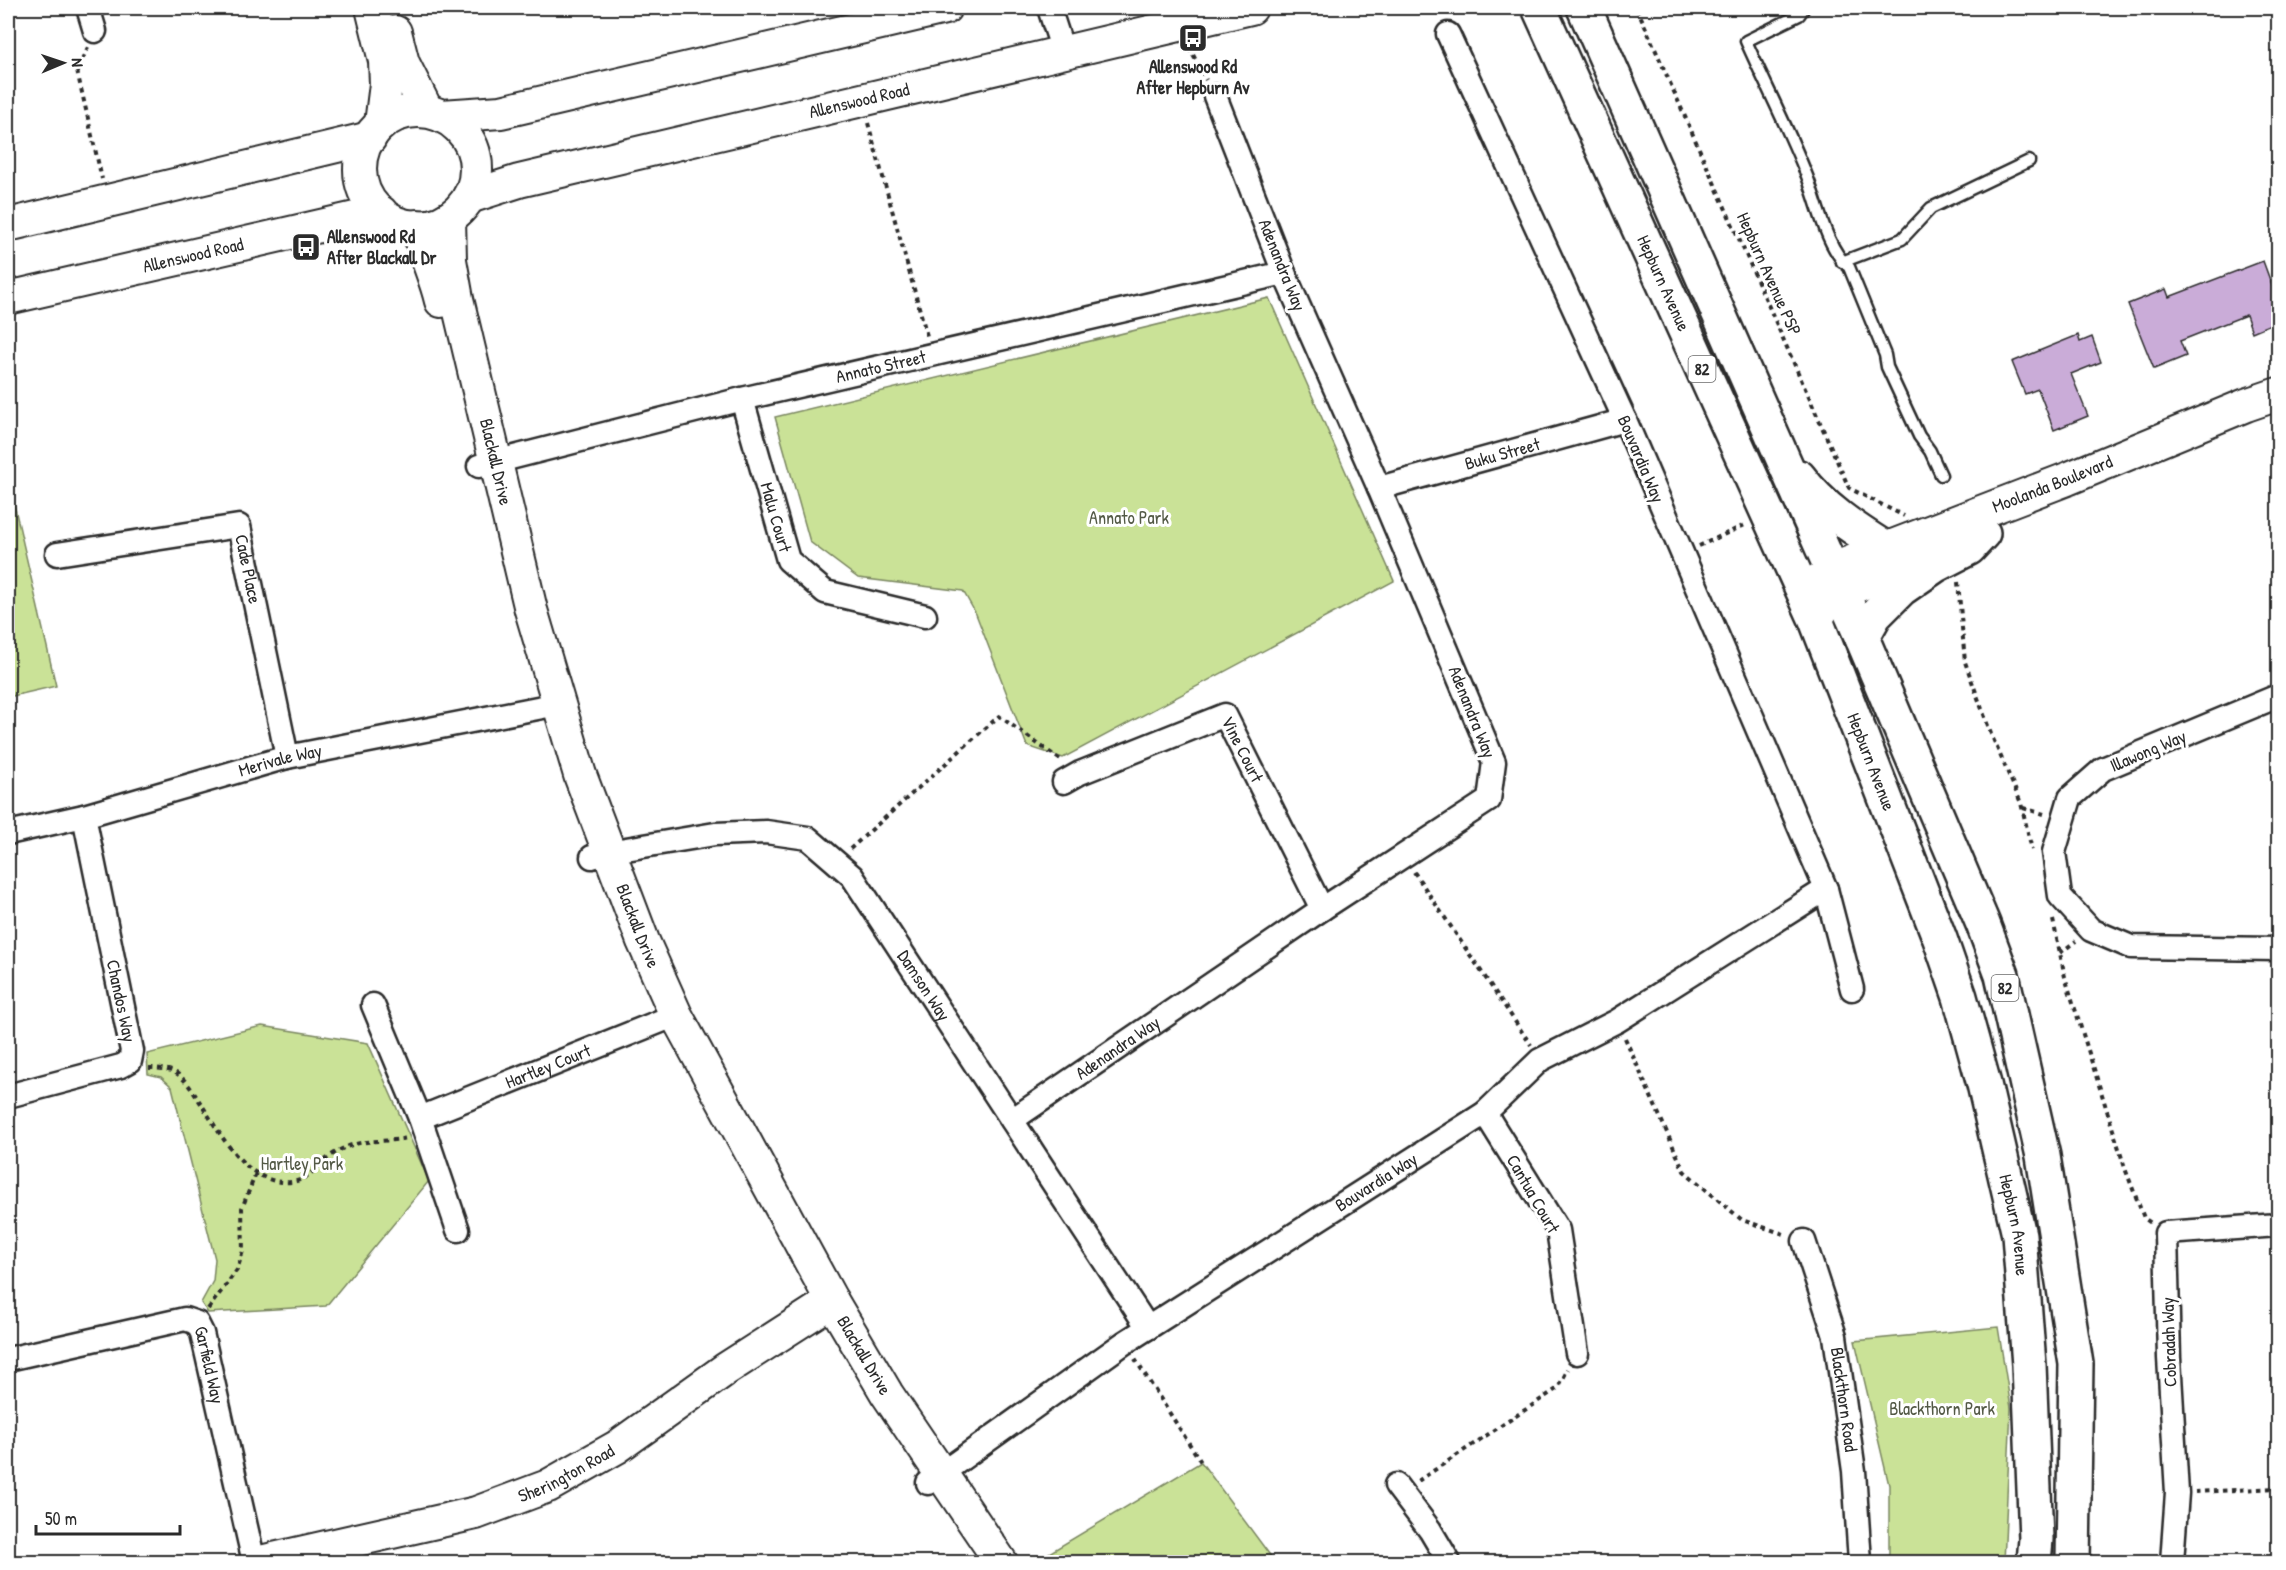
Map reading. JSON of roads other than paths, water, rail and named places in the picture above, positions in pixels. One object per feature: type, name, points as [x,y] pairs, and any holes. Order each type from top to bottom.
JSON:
[{"type":"main road","name":"82","points":[[1584,8],[1862,638],[1983,924],[2002,975],[2043,1156],[2076,1364],[2073,1563]]},
{"type":"main road","name":"Hepburn Avenue","points":[[1536,14],[1795,573],[1940,939],[1960,997],[1984,1084],[2019,1235],[2029,1365],[2036,1539],[2034,1563]]},
{"type":"main road","points":[[1780,452],[1811,493],[1853,527],[1886,549]]},
{"type":"main road","points":[[1862,638],[1875,615],[1900,589],[1936,565],[1969,548],[1983,533]]},
{"type":"street","points":[[88,8],[95,31]]},
{"type":"street","points":[[372,8],[385,61],[386,84],[375,131],[361,163],[362,181],[369,198],[381,212],[402,224],[418,226],[434,224],[459,207],[476,173],[472,147],[463,132],[435,113],[403,63],[388,8]]},
{"type":"street","points":[[8,225],[107,203],[375,131],[398,114],[417,111],[501,112],[945,8]]},
{"type":"street","points":[[1050,8],[1063,51]]},
{"type":"street","name":"Allenswood Road","points":[[459,207],[519,181],[1251,8]]},
{"type":"street","name":"Bouvardia Way","points":[[1448,34],[1625,420],[1826,889],[1852,989]]},
{"type":"street","name":"Adenandra Way","points":[[1012,1120],[1322,909],[1489,800],[1494,762],[1379,488],[1284,273],[1215,96]]},
{"type":"street","name":"Blackall Drive","points":[[459,207],[450,260],[487,464]]},
{"type":"street","name":"Allenswood Road","points":[[8,298],[381,212]]},
{"type":"street","name":"Blackall Drive","points":[[418,226],[423,251],[434,273],[487,464],[531,610],[550,706],[580,775],[600,854],[643,941],[668,1018],[726,1146],[830,1313],[887,1394],[981,1563]]},
{"type":"street","name":"Annato Street","points":[[487,464],[742,399],[1284,273]]},
{"type":"street","name":"Moolanda Boulevard","points":[[1815,620],[1838,583],[1846,564],[2067,479],[2278,394]]},
{"type":"street","name":"Malu Court","points":[[742,399],[788,560],[825,592],[925,616]]},
{"type":"street","name":"Moolanda Boulevard","points":[[1795,573],[1852,588],[2246,424],[2278,414]]},
{"type":"street","name":"Buku Street","points":[[1379,488],[1625,420]]},
{"type":"street","name":"Cade Place","points":[[57,554],[239,526],[287,757]]},
{"type":"street","name":"Illawong Way","points":[[2278,696],[2103,769],[2070,798],[2054,852],[2061,896],[2091,930],[2131,947],[2278,950]]},
{"type":"street","name":"Merivale Way","points":[[8,833],[84,816],[287,757],[550,706]]},
{"type":"street","name":"Vine Court","points":[[1072,777],[1225,715],[1322,909]]},
{"type":"street","name":"Chandos Way","points":[[8,1096],[121,1066],[130,1060],[132,1051],[84,816]]},
{"type":"street","name":"Damson Way","points":[[600,854],[715,834],[766,832],[808,838],[837,861],[852,876],[1148,1328]]},
{"type":"street","name":"Bouvardia Way","points":[[934,1479],[1124,1343],[1485,1113],[1540,1060],[1617,1021],[1826,889]]},
{"type":"street","points":[[373,1005],[423,1124],[458,1230]]},
{"type":"street","name":"Hartley Court","points":[[423,1124],[668,1018]]},
{"type":"street","name":"Cantua Court","points":[[1485,1113],[1558,1230],[1577,1353]]},
{"type":"street","name":"Cobradah Way","points":[[2172,1563],[2177,1493],[2169,1358],[2166,1233],[2278,1225]]},
{"type":"street","name":"Blackthorn Road","points":[[1804,1241],[1835,1336],[1854,1471],[1860,1563]]},
{"type":"street","name":"Sherington Road","points":[[260,1563],[476,1513],[548,1486],[617,1447],[726,1369],[830,1313]]},
{"type":"street","name":"Sherington Road","points":[[333,1563],[478,1528],[546,1506],[633,1458],[715,1397],[767,1362],[830,1313]]},
{"type":"street","name":"Garfield Way","points":[[8,1359],[185,1319],[197,1323],[202,1333],[254,1563]]},
{"type":"street","name":"Blackall Drive","points":[[934,1479],[1000,1563]]},
{"type":"street","points":[[1399,1488],[1430,1530],[1449,1563]]},
{"type":"lane","points":[[1804,8],[1798,15],[1746,41],[1808,177],[1819,215],[1842,262],[1849,267],[1885,355],[1887,366],[1919,436],[1930,451],[1941,475]]},
{"type":"lane","points":[[1842,262],[1902,239],[1931,208],[2029,161]]},
{"type":"place","name":"Allenswood Rd After Hepburn Av","points":[[1193,38]]},
{"type":"place","name":"Allenswood Rd After Blackall Dr","points":[[306,247]]},
{"type":"park label","name":"Annato Park","points":[[1129,518]]},
{"type":"park label","name":"Hartley Park","points":[[302,1164]]},
{"type":"park label","name":"Blackthorn Park","points":[[1942,1409]]}]
